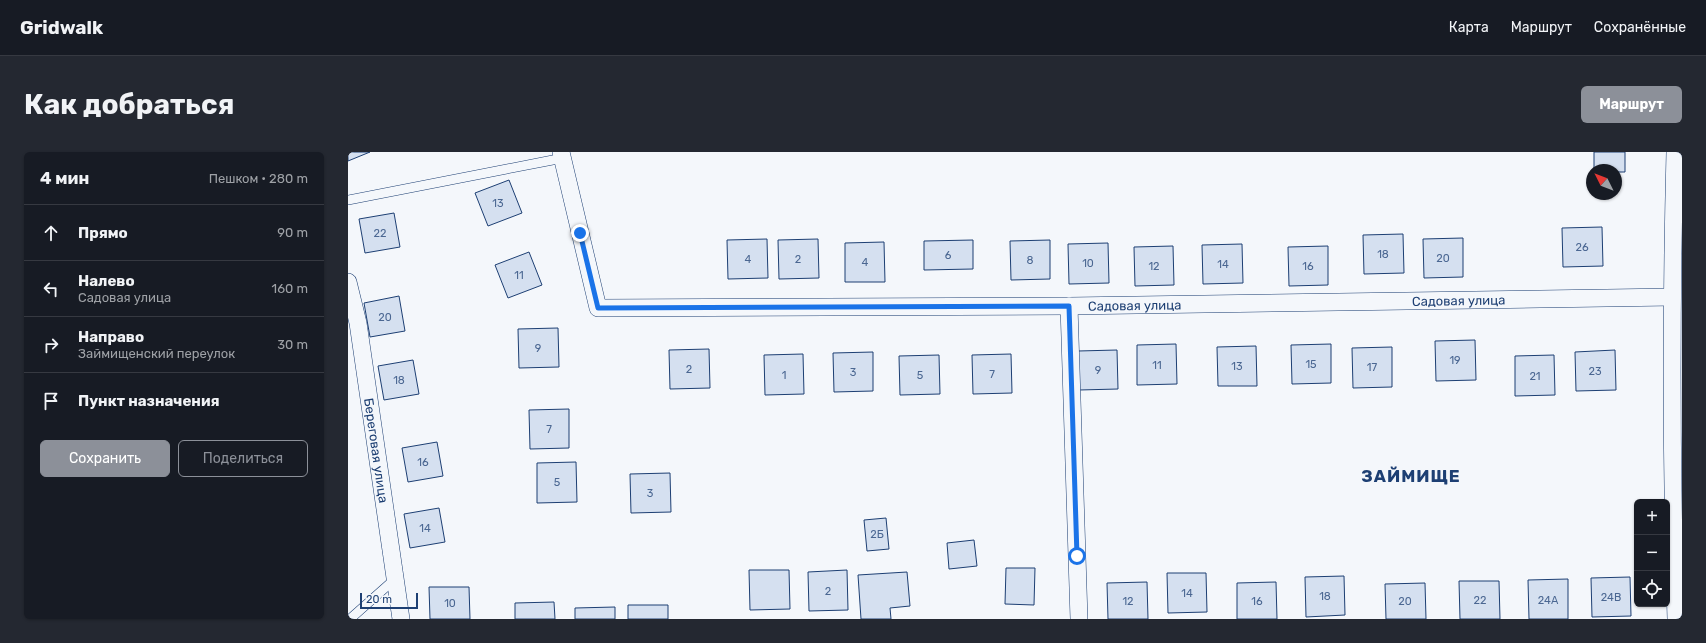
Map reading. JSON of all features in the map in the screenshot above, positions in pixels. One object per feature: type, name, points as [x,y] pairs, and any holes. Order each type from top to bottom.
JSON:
[{"type":"street","points":[[1675,152],[1677,302],[1672,479],[1676,619]]},
{"type":"street","name":"Садовая улица","points":[[562,155],[598,308],[1677,302]]},
{"type":"street","name":"Береговая улица","points":[[348,282],[358,323],[401,619]]},
{"type":"street","points":[[1069,306],[1079,619]]},
{"type":"lane","points":[[348,200],[562,155]]},
{"type":"lane","points":[[350,619],[395,579]]},
{"type":"building","points":[[348,152],[370,152],[348,161]]},
{"type":"building","points":[[1594,152],[1625,152],[1625,172],[1622,172],[1622,164],[1594,164]]},
{"type":"building","points":[[509,180],[522,213],[488,226],[475,193]]},
{"type":"building","points":[[394,213],[400,247],[365,253],[359,219]]},
{"type":"building","points":[[1602,227],[1603,266],[1563,267],[1562,228]]},
{"type":"building","points":[[1403,234],[1404,273],[1364,274],[1363,235]]},
{"type":"building","points":[[1463,238],[1463,277],[1424,278],[1423,239]]},
{"type":"building","points":[[767,239],[768,278],[728,279],[727,240]]},
{"type":"building","points":[[818,239],[819,278],[779,279],[778,240]]},
{"type":"building","points":[[973,240],[973,269],[924,270],[924,241]]},
{"type":"building","points":[[1050,240],[1050,279],[1011,280],[1010,241]]},
{"type":"building","points":[[884,242],[885,282],[845,282],[845,243]]},
{"type":"building","points":[[1108,243],[1109,283],[1069,284],[1068,244]]},
{"type":"building","points":[[1242,244],[1243,283],[1203,284],[1202,245]]},
{"type":"building","points":[[1173,246],[1174,285],[1135,286],[1134,247]]},
{"type":"building","points":[[1328,246],[1328,285],[1289,286],[1288,247]]},
{"type":"building","points":[[529,252],[542,285],[508,298],[495,265]]},
{"type":"building","points":[[399,296],[405,331],[370,337],[364,303]]},
{"type":"building","points":[[558,328],[559,367],[519,368],[518,329]]},
{"type":"building","points":[[1475,340],[1476,380],[1436,381],[1435,341]]},
{"type":"building","points":[[1176,344],[1177,384],[1137,385],[1137,345]]},
{"type":"building","points":[[1331,344],[1331,383],[1292,384],[1291,345]]},
{"type":"building","points":[[1256,346],[1257,386],[1218,386],[1217,347]]},
{"type":"building","points":[[1392,347],[1392,387],[1353,388],[1352,348]]},
{"type":"building","points":[[709,349],[710,388],[670,389],[669,350]]},
{"type":"building","points":[[1117,350],[1118,389],[1079,390],[1078,351]]},
{"type":"building","points":[[1615,350],[1616,390],[1576,391],[1575,352]]},
{"type":"building","points":[[873,352],[873,391],[834,392],[833,353]]},
{"type":"building","points":[[803,354],[804,394],[765,395],[764,355]]},
{"type":"building","points":[[1011,354],[1012,393],[973,394],[972,355]]},
{"type":"building","points":[[939,355],[940,394],[900,395],[899,356]]},
{"type":"building","points":[[1554,355],[1555,395],[1515,396],[1515,356]]},
{"type":"building","points":[[413,360],[419,394],[384,400],[378,366]]},
{"type":"building","points":[[569,409],[569,448],[530,449],[529,410]]},
{"type":"building","points":[[437,442],[443,476],[408,482],[402,448]]},
{"type":"building","points":[[576,462],[577,502],[537,503],[537,463]]},
{"type":"building","points":[[670,473],[671,512],[631,513],[630,474]]},
{"type":"building","points":[[439,508],[445,542],[410,548],[404,514]]},
{"type":"building","points":[[886,518],[889,549],[867,551],[864,520]]},
{"type":"building","points":[[974,540],[977,566],[949,569],[947,543]]},
{"type":"building","points":[[1006,568],[1035,568],[1034,605],[1005,604]]},
{"type":"building","points":[[749,570],[789,570],[790,609],[750,610]]},
{"type":"building","points":[[847,570],[848,610],[809,611],[808,572]]},
{"type":"building","points":[[907,572],[910,606],[890,608],[891,619],[861,619],[858,575]]},
{"type":"building","points":[[1167,573],[1206,573],[1207,612],[1168,613]]},
{"type":"building","points":[[1344,576],[1345,615],[1306,617],[1305,577]]},
{"type":"building","points":[[1630,577],[1631,616],[1592,617],[1591,578]]},
{"type":"building","points":[[1568,579],[1568,619],[1529,619],[1528,580]]},
{"type":"building","points":[[1459,581],[1499,581],[1500,619],[1460,619]]},
{"type":"building","points":[[1147,582],[1148,619],[1108,619],[1107,583]]},
{"type":"building","points":[[1276,582],[1277,619],[1237,619],[1237,583]]},
{"type":"building","points":[[1425,583],[1426,619],[1386,619],[1385,584]]},
{"type":"building","points":[[429,587],[469,587],[470,619],[430,619]]},
{"type":"building","points":[[554,602],[555,619],[515,619],[515,603]]},
{"type":"building","points":[[628,605],[668,605],[668,619],[628,619]]},
{"type":"building","points":[[615,607],[615,619],[575,619],[575,608]]},
{"type":"district","name":"ЗАЙМИЩЕ","points":[[1411,476]]},
{"type":"route","points":[[580,233],[598,308],[1069,306],[1077,556]]}]
